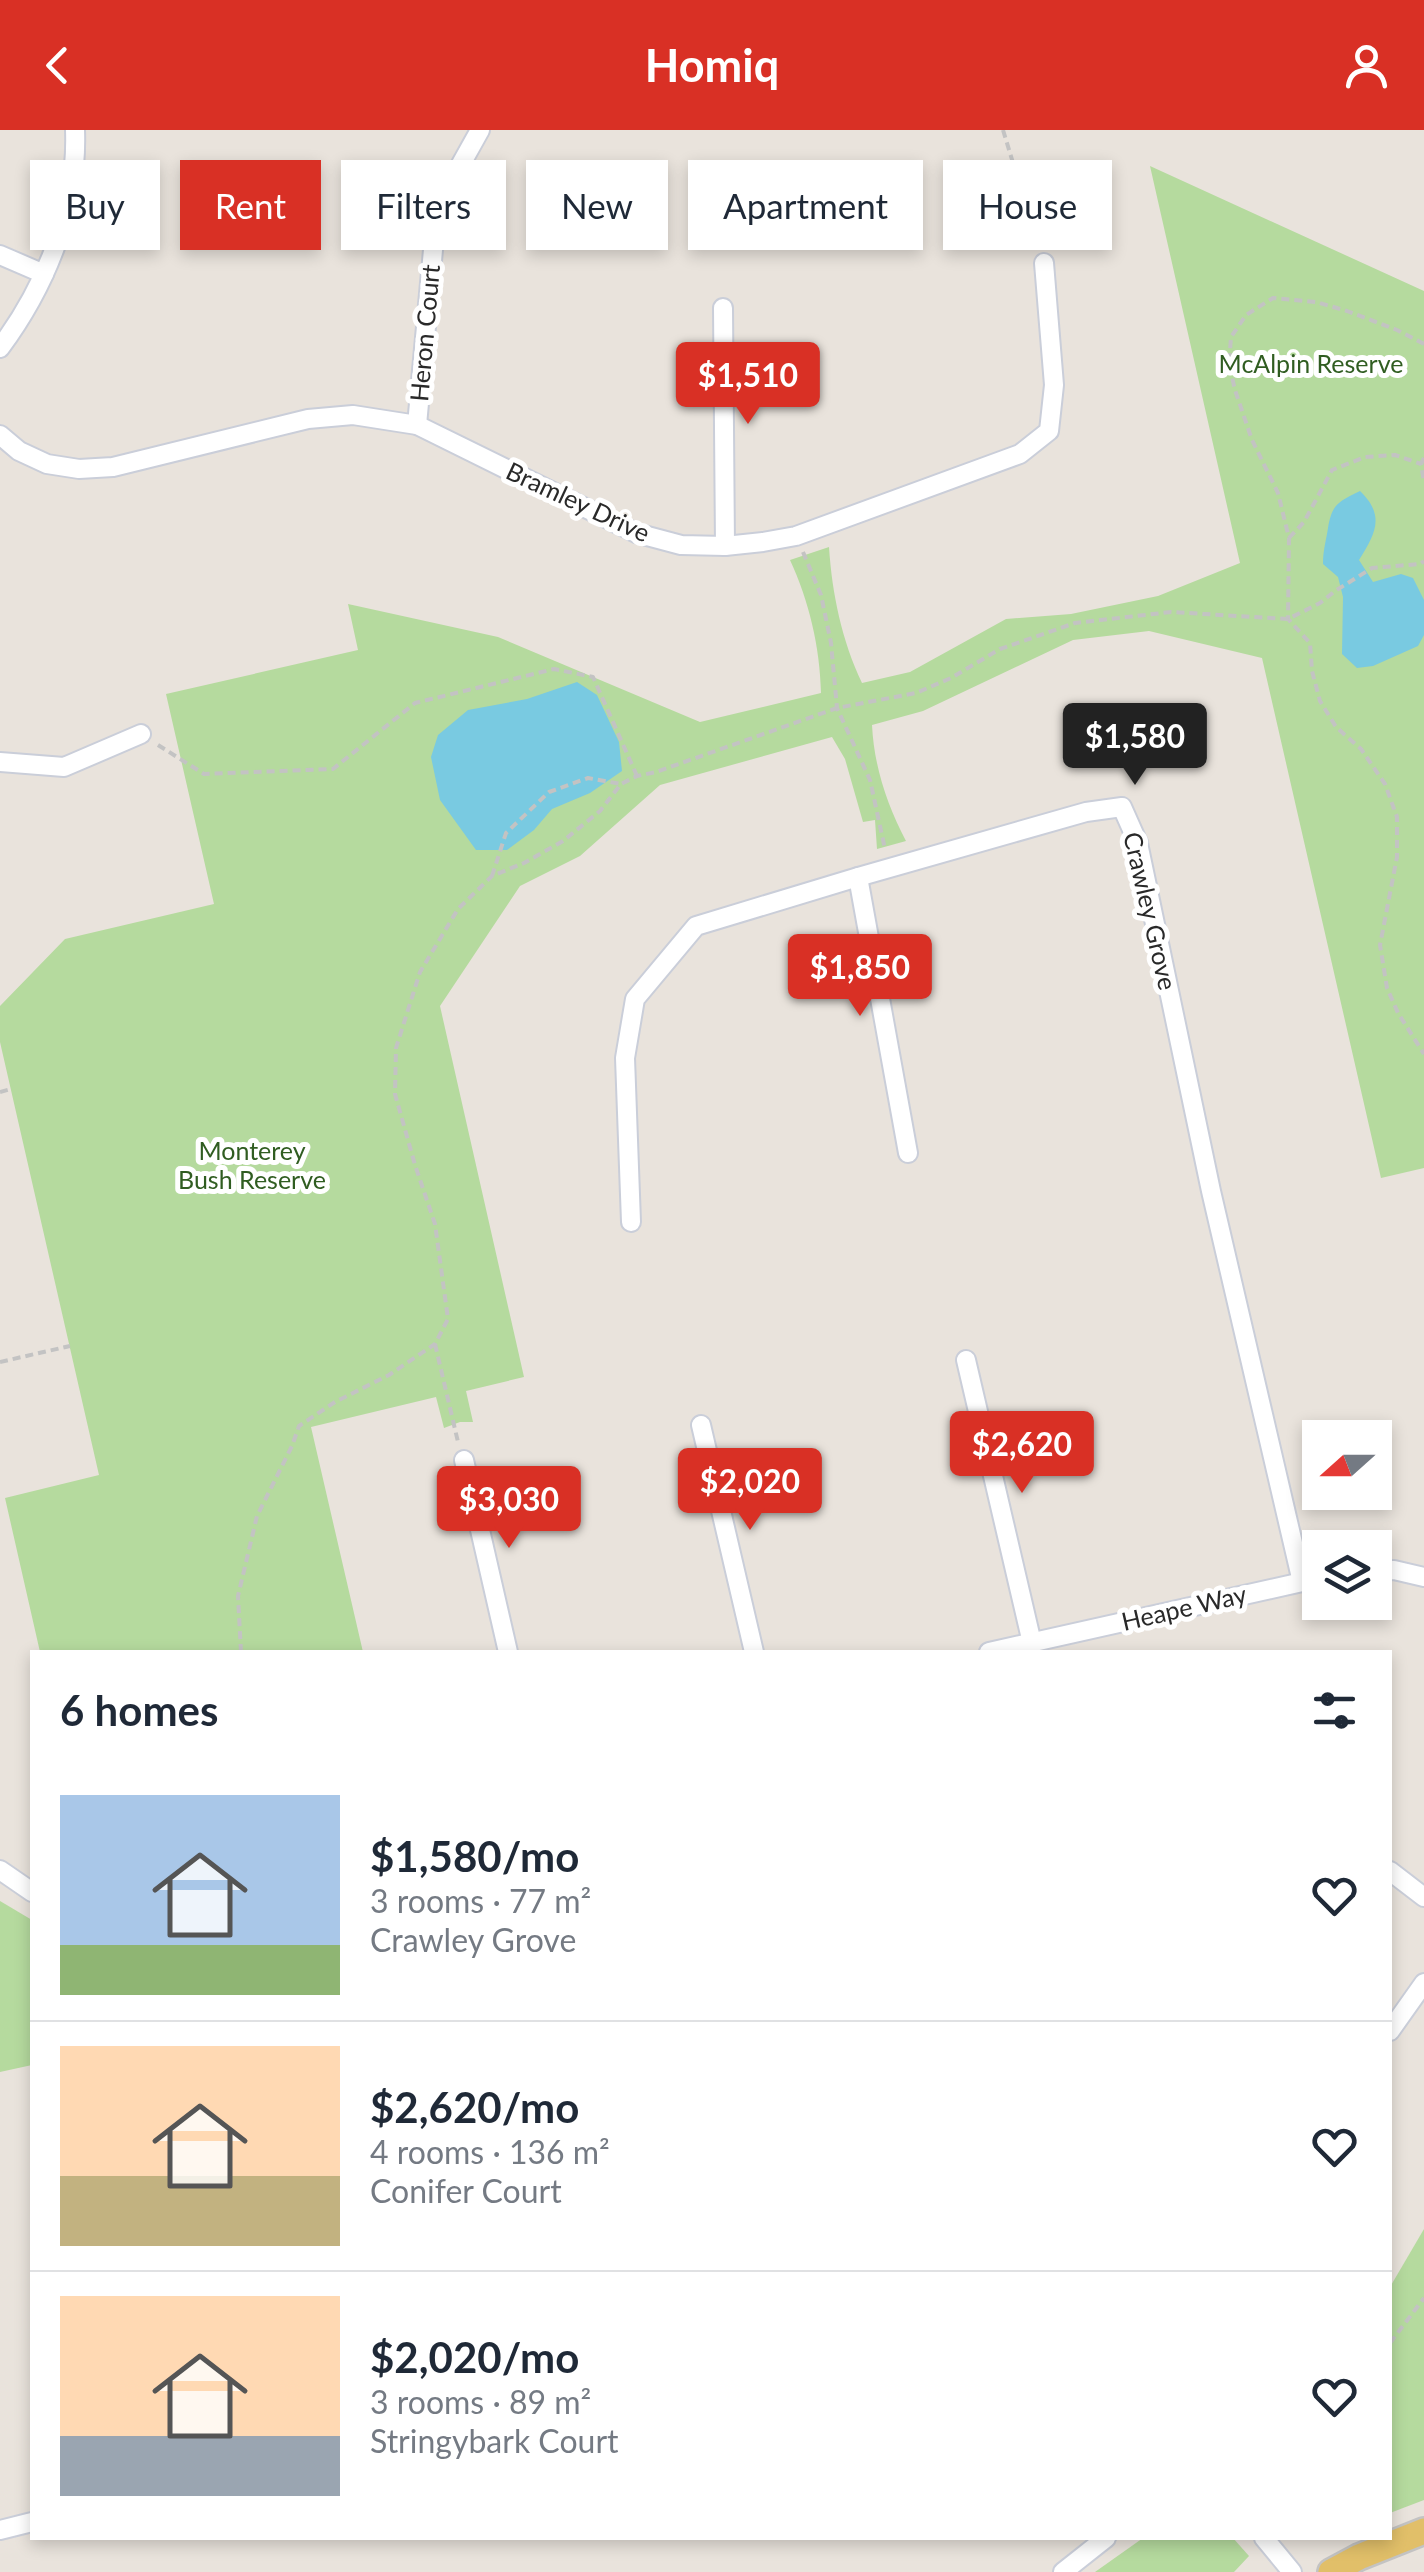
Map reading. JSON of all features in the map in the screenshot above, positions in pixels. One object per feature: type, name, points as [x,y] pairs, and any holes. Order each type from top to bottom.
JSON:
[{"type":"main road","points":[[1331,2572],[1424,2531]]},
{"type":"street","points":[[0,348],[21,319],[44,274],[66,214],[76,150],[75,130]]},
{"type":"street","name":"Heron Court","points":[[417,426],[434,239],[451,182],[480,130]]},
{"type":"street","points":[[0,256],[44,274]]},
{"type":"street","name":"Bramley Drive","points":[[0,435],[19,451],[47,464],[78,469],[113,466],[308,419],[353,415],[417,426],[636,533],[681,545],[763,542],[796,536],[1020,454],[1049,431],[1054,385],[1044,263]]},
{"type":"street","points":[[723,308],[725,546]]},
{"type":"street","points":[[0,762],[64,767],[141,734]]},
{"type":"street","name":"Crawley Grove","points":[[631,1222],[626,1058],[636,999],[696,926],[1086,812],[1122,807],[1138,842],[1211,1191],[1302,1545]]},
{"type":"street","points":[[858,877],[908,1153]]},
{"type":"street","points":[[966,1360],[1032,1643]]},
{"type":"street","points":[[700,1425],[754,1650]]},
{"type":"street","points":[[464,1460],[508,1650]]},
{"type":"street","points":[[1392,1570],[1424,1578]]},
{"type":"street","name":"Heape Way","points":[[999,1650],[1302,1582]]},
{"type":"street","points":[[0,1870],[30,1891]]},
{"type":"street","points":[[1392,1873],[1424,1898]]},
{"type":"street","points":[[1392,2028],[1424,1983]]},
{"type":"street","points":[[0,2530],[30,2522]]},
{"type":"street","points":[[1063,2572],[1103,2540]]},
{"type":"street","points":[[1266,2540],[1292,2572]]},
{"type":"path","points":[[1003,130],[1044,263]]},
{"type":"path","points":[[1424,344],[1347,310],[1273,298],[1246,315],[1230,337],[1229,364],[1252,440],[1278,493],[1289,538],[1288,618],[1310,643],[1320,702],[1385,784],[1396,817],[1397,858],[1380,946],[1387,988],[1407,1030],[1424,1054]]},
{"type":"path","points":[[1289,538],[1304,522],[1332,470],[1365,457],[1395,455],[1422,461],[1424,478]]},
{"type":"path","points":[[796,536],[821,596],[839,711],[870,780],[890,868]]},
{"type":"path","points":[[241,1650],[238,1596],[257,1516],[299,1426],[435,1344],[448,1319],[435,1224],[395,1094],[396,1048],[420,972],[458,909],[492,876],[562,841],[600,812],[621,784],[636,776],[839,711],[916,693],[1000,649],[1075,623],[1170,612],[1288,618],[1320,603],[1372,568],[1424,561]]},
{"type":"path","points":[[141,734],[204,774],[333,769],[415,703],[554,670],[593,678],[636,776]]},
{"type":"path","points":[[492,876],[506,833],[549,792],[588,778],[621,784]]},
{"type":"path","points":[[0,1092],[12,1090]]},
{"type":"path","points":[[435,1344],[464,1460]]},
{"type":"path","points":[[0,1362],[70,1346]]},
{"type":"path","points":[[1392,2340],[1424,2298]]},
{"type":"green space","points":[[1150,166],[1424,291],[1424,1168],[1381,1178],[1262,658],[1149,631],[1073,640],[923,711],[872,725],[883,785],[906,841],[877,849],[875,820],[863,822],[845,759],[832,737],[660,785],[580,856],[520,886],[440,1006],[524,1377],[466,1391],[473,1422],[444,1428],[436,1397],[311,1427],[363,1650],[40,1650],[5,1498],[99,1475],[0,1042],[0,1006],[65,939],[214,904],[166,694],[358,650],[348,604],[498,637],[700,722],[821,693],[812,625],[790,560],[829,547],[839,617],[862,683],[910,672],[1006,619],[1071,614],[1158,596],[1240,563]]},
{"type":"green space","points":[[0,1901],[30,1919],[30,2065],[0,2072]]},
{"type":"green space","points":[[1424,2229],[1424,2500],[1392,2512],[1392,2284]]},
{"type":"green space","points":[[1140,2540],[1235,2540],[1249,2556],[1234,2572],[1095,2572]]},
{"type":"water","points":[[1360,491],[1373,509],[1375,525],[1359,560],[1373,582],[1401,574],[1413,578],[1424,600],[1424,635],[1418,646],[1373,666],[1357,668],[1342,654],[1343,597],[1338,577],[1323,564],[1334,509]]},
{"type":"water","points":[[577,682],[597,695],[619,742],[622,771],[590,793],[552,809],[534,830],[507,850],[476,850],[440,800],[431,757],[438,735],[468,710],[527,699]]},
{"type":"park label","name":"McAlpin Reserve","points":[[1311,364]]},
{"type":"park label","name":"Monterey Bush Reserve","points":[[252,1166]]}]
